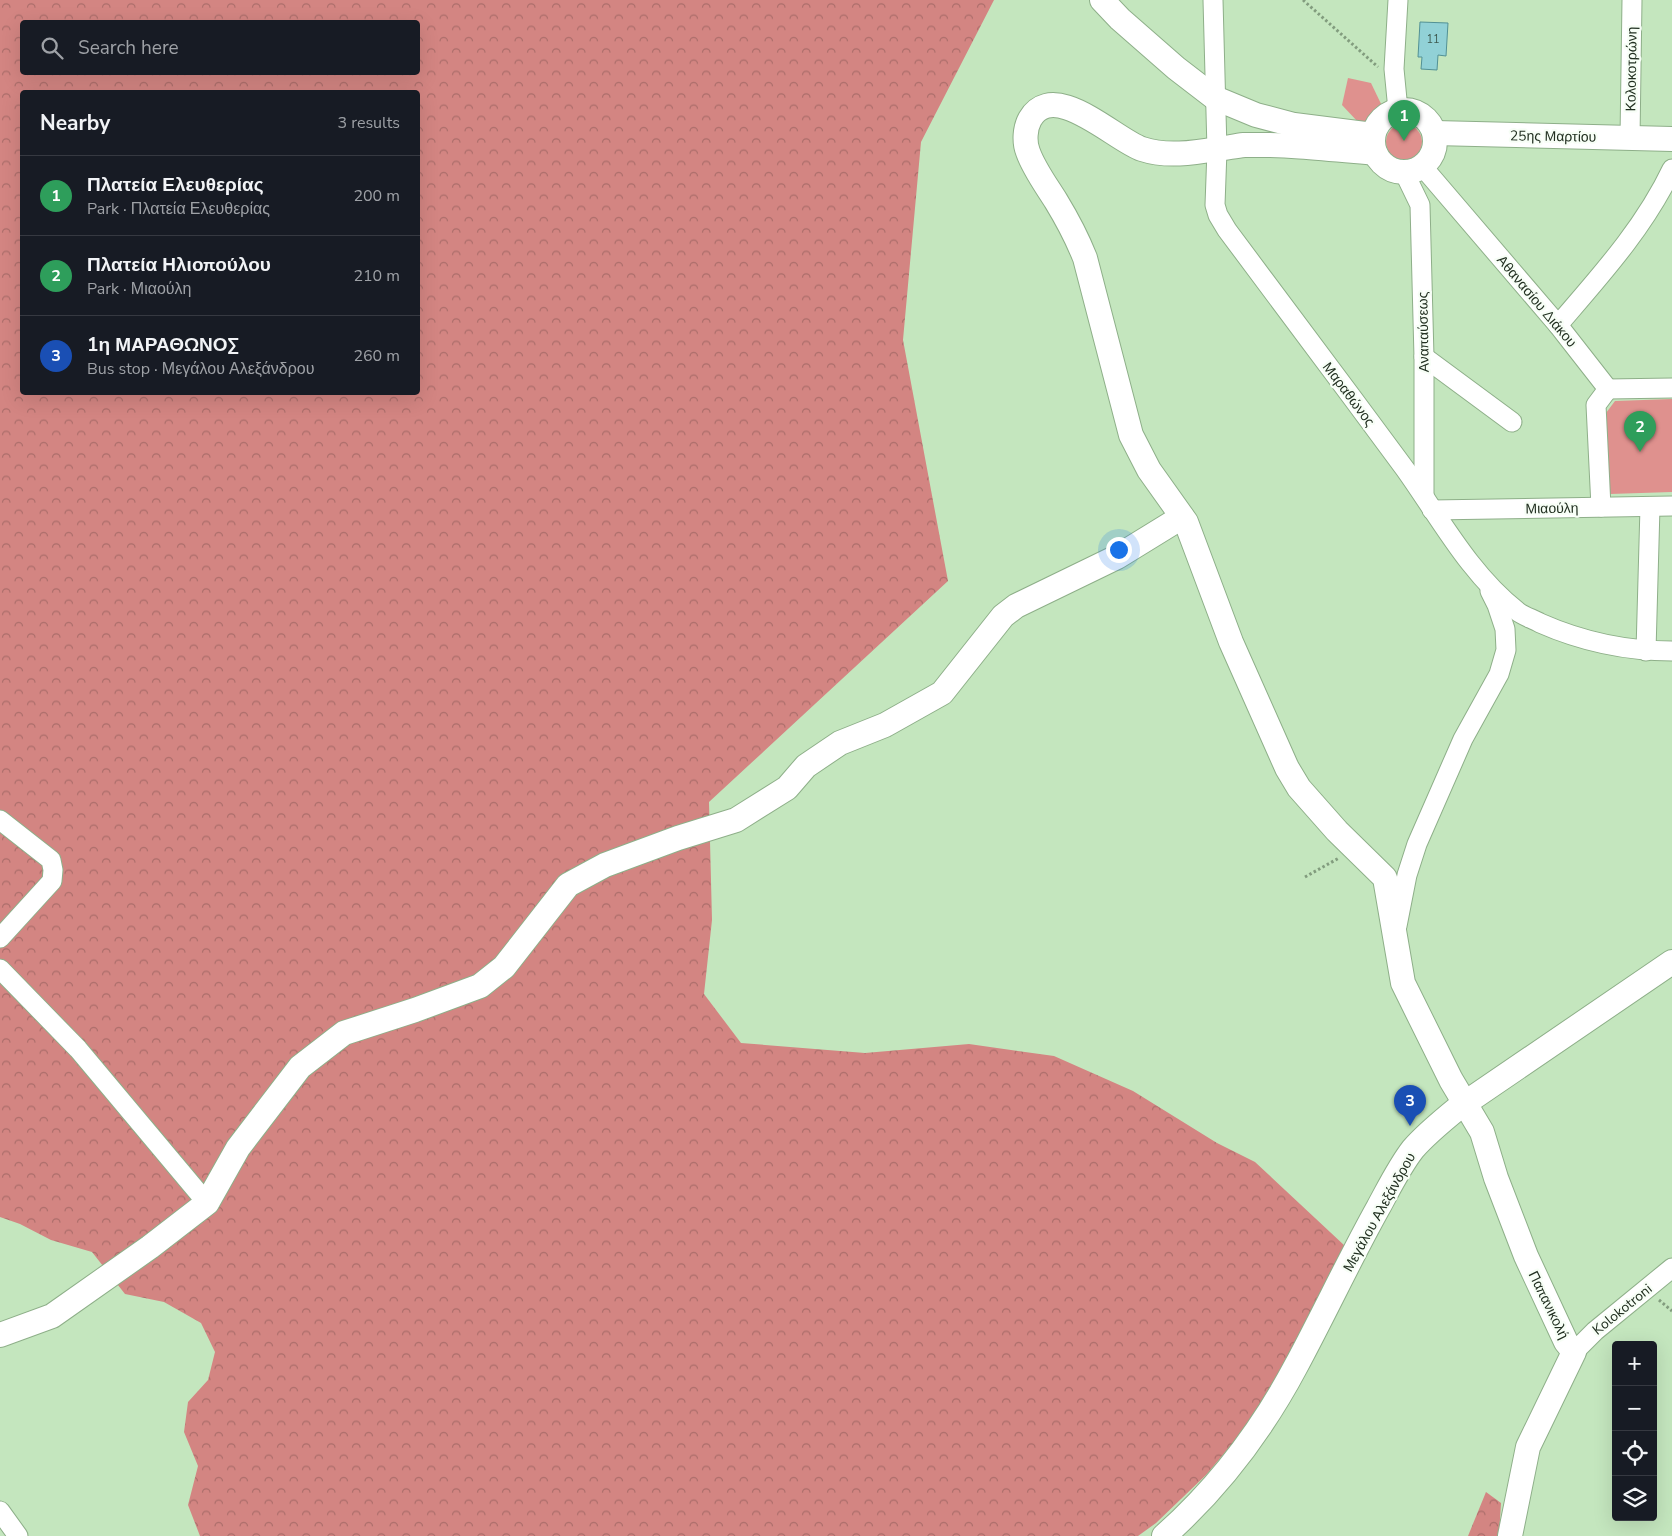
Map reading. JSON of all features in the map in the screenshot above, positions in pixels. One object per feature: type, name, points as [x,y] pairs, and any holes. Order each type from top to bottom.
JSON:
[{"type":"street","points":[[1102,0],[1120,19],[1176,68],[1215,98],[1256,115],[1374,144]]},
{"type":"street","name":"Μαραθώνος","points":[[1213,0],[1217,150],[1215,205],[1218,215],[1227,230],[1428,503],[1453,542],[1485,581],[1518,613],[1562,632],[1601,644],[1646,651],[1672,651]]},
{"type":"street","points":[[1398,0],[1394,69],[1398,110]]},
{"type":"street","name":"Κολοκοτρώνη","points":[[1630,138],[1632,0]]},
{"type":"street","name":"Παπανικολή","points":[[1217,150],[1178,154],[1142,149],[1083,114],[1059,105],[1048,106],[1030,118],[1025,141],[1031,158],[1073,230],[1085,258],[1131,435],[1149,470],[1186,522],[1231,642],[1286,768],[1299,788],[1385,878],[1403,983],[1451,1080],[1482,1132],[1496,1178],[1526,1256],[1566,1342],[1574,1352],[1528,1447],[1510,1536]]},
{"type":"street","points":[[1398,110],[1414,111],[1421,114],[1432,126],[1435,133],[1433,152],[1429,160],[1413,169],[1393,170],[1378,159],[1374,144],[1379,122],[1391,112],[1398,110]]},
{"type":"street","name":"25ης Μαρτίου","points":[[1435,133],[1672,139]]},
{"type":"street","points":[[1217,150],[1241,145],[1374,144]]},
{"type":"street","name":"Αθανασίου Διάκου","points":[[1413,169],[1445,193],[1558,325],[1608,389]]},
{"type":"street","name":"Αναπαύσεως","points":[[1413,169],[1420,205],[1428,503]]},
{"type":"street","points":[[1558,325],[1642,223],[1672,169]]},
{"type":"street","points":[[1420,205],[1445,193]]},
{"type":"street","points":[[1424,357],[1512,422]]},
{"type":"street","points":[[1601,507],[1596,405],[1608,389],[1672,388]]},
{"type":"street","name":"Μιαούλη","points":[[1428,503],[1601,507],[1672,506]]},
{"type":"street","points":[[1646,651],[1650,507]]},
{"type":"street","points":[[0,1335],[52,1316],[150,1248],[207,1203],[238,1148],[300,1067],[344,1033],[480,986],[504,967],[568,885],[604,865],[678,838],[736,820],[787,788],[806,766],[840,742],[885,725],[942,694],[1004,616],[1016,606],[1117,556],[1182,517]]},
{"type":"street","points":[[1395,936],[1407,874],[1417,844],[1462,739],[1499,674],[1506,650],[1505,629],[1497,605],[1485,581]]},
{"type":"street","points":[[0,820],[51,860],[53,870],[52,881],[0,938]]},
{"type":"street","name":"Μεγάλου Αλεξάνδρου","points":[[1164,1536],[1210,1492],[1248,1444],[1296,1368],[1372,1220],[1412,1150],[1425,1136],[1465,1102],[1672,962]]},
{"type":"street","points":[[0,969],[78,1049],[207,1203]]},
{"type":"street","name":"Kolokotroni","points":[[1574,1352],[1595,1331],[1672,1268]]},
{"type":"street","points":[[0,1511],[18,1536]]},
{"type":"path","points":[[1303,0],[1395,82]]},
{"type":"path","points":[[1305,877],[1356,849]]},
{"type":"shaded area","points":[[1348,78],[1371,83],[1383,108],[1369,123],[1358,122],[1342,105]]},
{"type":"shaded area","points":[[1404,124],[1411,125],[1417,129],[1421,135],[1421,149],[1417,155],[1411,159],[1404,160],[1397,159],[1391,155],[1387,149],[1386,142],[1387,135],[1391,129],[1397,125]]},
{"type":"shaded area","points":[[1672,399],[1672,492],[1610,494],[1606,413],[1615,401]]},
{"type":"green space","points":[[0,0],[994,0],[921,142],[903,340],[948,581],[709,802],[712,920],[704,994],[741,1043],[865,1053],[969,1044],[1054,1056],[1133,1091],[1217,1143],[1255,1162],[1345,1246],[1287,1364],[1248,1425],[1206,1475],[1156,1523],[1138,1536],[200,1536],[188,1505],[198,1466],[184,1432],[188,1402],[208,1380],[215,1352],[201,1323],[164,1302],[125,1294],[92,1252],[51,1240],[20,1224],[0,1217]]},
{"type":"green space","points":[[1486,1492],[1501,1503],[1499,1536],[1468,1536]]},
{"type":"building","points":[[1420,22],[1448,23],[1446,56],[1438,55],[1437,70],[1421,69],[1422,57],[1418,57]]},
{"type":"place","name":"Πλατεία Ελευθερίας","points":[[1404,141]]},
{"type":"place","name":"Πλατεία Ηλιοπούλου","points":[[1640,452]]},
{"type":"place","name":"1η ΜΑΡΑΘΩΝΟΣ","points":[[1410,1126]]}]
